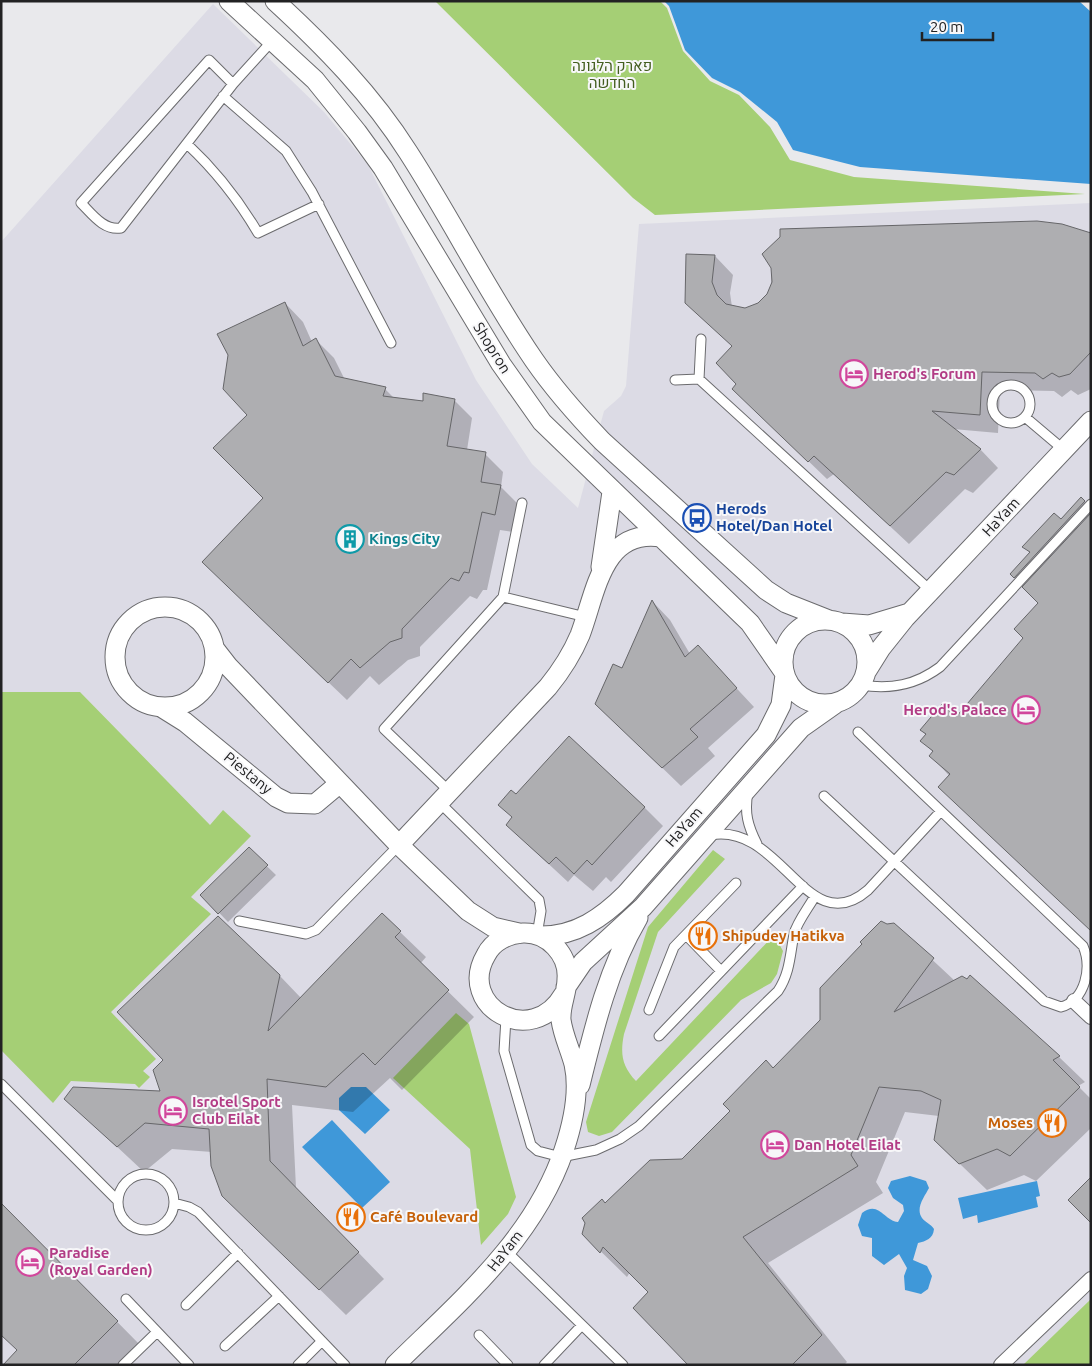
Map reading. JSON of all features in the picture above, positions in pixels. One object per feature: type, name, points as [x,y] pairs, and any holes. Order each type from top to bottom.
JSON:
[{"type":"street","name":"Shopron","points":[[229,1],[315,80],[382,168],[501,364],[542,422],[612,492],[750,623],[785,674]]},
{"type":"street","name":"Shopron","points":[[275,1],[340,64],[388,123],[408,152],[529,353],[581,418],[602,441],[766,590],[786,603],[835,622]]},
{"type":"street","name":"HaYam","points":[[864,679],[880,648],[910,613],[1091,421]]},
{"type":"street","points":[[399,845],[552,682],[569,656],[586,617],[600,577],[612,492]]},
{"type":"street","points":[[600,577],[615,552],[625,541],[640,535],[661,537]]},
{"type":"street","points":[[169,607],[185,611],[198,620],[209,633],[214,648],[214,665],[209,681],[199,694],[185,703],[161,707],[153,706],[138,699],[126,688],[118,674],[115,658],[117,641],[125,626],[137,615],[152,608],[169,607]]},
{"type":"street","name":"HaYam","points":[[835,622],[870,625],[910,613]]},
{"type":"street","points":[[835,622],[853,630],[862,640],[868,659],[864,679],[852,695],[835,704],[816,704],[803,698],[793,690],[785,674],[784,652],[794,634],[810,623],[835,622]]},
{"type":"street","points":[[214,648],[228,666],[399,845],[468,911],[493,927],[533,935],[557,948],[564,960],[567,974],[565,991],[552,1011],[540,1018],[520,1021],[506,1018],[494,1010],[486,1000],[480,980],[481,967],[478,937],[468,911]]},
{"type":"street","name":"HaYam","points":[[533,935],[560,935],[587,925],[607,912],[626,894],[766,735],[781,705],[785,674]]},
{"type":"street","name":"HaYam","points":[[574,1110],[576,1094],[574,1066],[561,1021],[565,991],[577,969],[590,954],[646,904],[807,722],[835,704]]},
{"type":"street","name":"Piestany","points":[[161,707],[185,722],[276,797],[288,802],[315,804],[340,783]]},
{"type":"street","name":"HaYam","points":[[395,1365],[484,1278],[506,1251],[537,1206],[561,1157],[609,984],[624,944],[646,904]]},
{"type":"street","points":[[481,967],[486,954],[495,943],[507,936],[533,935]]},
{"type":"street","points":[[1074,1000],[1091,1017]]},
{"type":"street","points":[[1001,1365],[1091,1279]]},
{"type":"lane","points":[[233,84],[209,60],[81,203],[104,226],[114,230],[121,228],[233,84],[272,40]]},
{"type":"lane","points":[[224,96],[286,151],[319,204],[391,342]]},
{"type":"lane","points":[[187,144],[208,164],[238,198],[258,233],[319,204]]},
{"type":"lane","points":[[699,379],[701,339]]},
{"type":"lane","points":[[675,380],[699,379],[931,591]]},
{"type":"lane","points":[[1010,386],[1024,390],[1030,403],[1025,417],[1013,423],[999,418],[992,406],[997,392],[1010,386]]},
{"type":"lane","points":[[1025,417],[1064,450]]},
{"type":"lane","points":[[522,503],[503,597],[384,729],[539,900],[541,911],[533,935]]},
{"type":"lane","points":[[864,679],[885,688],[900,686],[923,678],[940,667],[1091,504]]},
{"type":"lane","points":[[503,597],[586,617]]},
{"type":"lane","points":[[824,796],[1044,1001],[1057,1007],[1074,1000],[1089,976],[1091,966],[1087,951],[858,732]]},
{"type":"lane","points":[[750,787],[746,815],[757,844]]},
{"type":"lane","points":[[703,839],[709,835],[731,834],[757,844],[815,896],[834,905],[850,902],[868,890],[941,811]]},
{"type":"lane","points":[[240,921],[306,934],[316,930],[399,845]]},
{"type":"lane","points":[[649,1010],[674,947],[736,883]]},
{"type":"lane","points":[[658,1036],[803,886]]},
{"type":"lane","points":[[506,1018],[504,1051],[531,1145],[538,1151],[561,1157],[604,1147],[639,1126],[774,996],[787,974],[794,932],[815,896]]},
{"type":"lane","points":[[686,935],[721,971]]},
{"type":"lane","points":[[1,1084],[117,1200]]},
{"type":"lane","points":[[148,1174],[161,1178],[167,1184],[174,1203],[167,1222],[156,1229],[143,1231],[134,1229],[124,1221],[119,1213],[117,1200],[120,1191],[128,1180],[135,1176],[148,1174]]},
{"type":"lane","points":[[174,1203],[189,1207],[198,1212],[345,1365]]},
{"type":"lane","points":[[506,1251],[623,1365]]},
{"type":"lane","points":[[186,1305],[238,1253]]},
{"type":"lane","points":[[225,1346],[279,1296]]},
{"type":"lane","points":[[126,1299],[189,1365]]},
{"type":"lane","points":[[544,1365],[582,1325]]},
{"type":"lane","points":[[123,1365],[157,1332]]},
{"type":"lane","points":[[478,1335],[508,1365]]},
{"type":"lane","points":[[298,1365],[322,1341]]},
{"type":"shaded area","points":[[213,4],[324,112],[368,165],[476,380],[532,464],[578,508],[604,411],[621,396],[626,386],[639,224],[1091,203],[1091,1365],[1,1365],[1,242]]},
{"type":"green space","name":"פארק הלגונה החדשה","points":[[435,1],[660,1],[667,8],[683,51],[710,81],[739,95],[770,127],[790,160],[854,177],[1085,194],[655,215],[633,198]]},
{"type":"green space","points":[[1,692],[80,692],[210,825],[223,810],[251,836],[191,897],[211,914],[111,1012],[156,1059],[143,1071],[150,1077],[139,1088],[135,1084],[71,1081],[53,1103],[1,1050]]},
{"type":"green space","points":[[713,850],[725,859],[658,932],[624,1034],[622,1054],[628,1070],[636,1081],[774,935],[783,951],[777,974],[771,983],[741,1000],[612,1132],[599,1136],[588,1132],[586,1122],[648,927]]},
{"type":"green space","points":[[456,1013],[469,1024],[516,1197],[508,1214],[481,1245],[470,1149],[393,1078]]},
{"type":"green space","points":[[1091,1299],[1091,1365],[1023,1365]]},
{"type":"water","points":[[664,1],[1079,1],[1091,12],[1091,184],[860,167],[793,150],[777,122],[740,92],[712,78],[685,50],[669,6]]},
{"type":"water","points":[[351,1087],[366,1087],[390,1110],[365,1134],[339,1110],[339,1098]]},
{"type":"water","points":[[332,1120],[390,1182],[362,1208],[302,1147]]},
{"type":"water","points":[[910,1176],[926,1181],[929,1188],[921,1202],[920,1214],[934,1229],[931,1237],[918,1243],[913,1260],[927,1266],[932,1276],[928,1289],[921,1294],[905,1290],[904,1276],[907,1268],[899,1254],[884,1265],[872,1256],[872,1238],[862,1236],[858,1225],[862,1213],[873,1209],[898,1222],[904,1211],[903,1205],[893,1198],[888,1188],[891,1181]]},
{"type":"water","points":[[1037,1181],[1040,1196],[1036,1197],[1038,1207],[978,1223],[977,1215],[963,1219],[958,1198]]},
{"type":"building","name":"Herod's Forum","points":[[1037,221],[1062,224],[1091,233],[1091,352],[1070,374],[1059,377],[1052,373],[1043,379],[1035,373],[982,372],[980,415],[932,411],[981,449],[954,475],[946,472],[890,526],[814,456],[808,462],[732,389],[736,384],[716,363],[732,346],[685,303],[686,254],[715,255],[712,282],[717,295],[726,304],[745,308],[758,303],[767,294],[772,282],[771,268],[762,254],[780,237],[780,229]]},
{"type":"building","name":"Kings City","points":[[285,302],[303,346],[316,338],[335,376],[386,387],[383,396],[423,401],[423,393],[455,399],[447,446],[486,452],[481,482],[501,485],[495,515],[482,512],[469,573],[464,572],[459,581],[451,578],[402,629],[402,638],[390,642],[360,668],[351,659],[328,683],[202,562],[263,498],[213,448],[247,415],[223,389],[228,355],[217,334]]},
{"type":"building","points":[[1081,497],[1085,501],[1014,578],[1010,574],[1030,552],[1022,547],[1054,513],[1061,519]]},
{"type":"building","name":"Herod's Palace","points":[[1091,513],[1091,931],[938,787],[950,774],[929,756],[933,751],[920,741],[926,734],[920,730],[942,704],[956,717],[1023,638],[1014,629],[1038,603],[1022,587]]},
{"type":"building","points":[[652,600],[685,657],[698,645],[737,688],[690,729],[698,737],[662,768],[595,704],[613,664],[622,668]]},
{"type":"building","points":[[569,736],[645,807],[592,865],[587,860],[574,874],[556,857],[549,864],[506,825],[512,817],[498,805],[511,790],[516,794]]},
{"type":"building","points":[[249,847],[268,865],[218,914],[200,895]]},
{"type":"building","name":"Isrotel Sport Club Eilat","points":[[382,913],[401,931],[395,937],[449,990],[375,1065],[363,1053],[326,1087],[267,1079],[270,1161],[359,1252],[319,1290],[222,1196],[211,1166],[209,1129],[145,1123],[117,1147],[64,1099],[73,1087],[160,1091],[153,1070],[163,1060],[117,1012],[218,916],[280,975],[268,1031]]},
{"type":"building","name":"Dan Hotel Eilat","points":[[881,921],[887,924],[894,923],[934,958],[894,1012],[962,976],[967,979],[970,975],[1060,1056],[1053,1060],[1080,1087],[1010,1156],[997,1149],[959,1164],[934,1140],[941,1100],[921,1091],[879,1087],[851,1155],[858,1166],[743,1237],[822,1335],[792,1365],[688,1365],[633,1308],[648,1292],[603,1247],[600,1253],[582,1234],[585,1223],[582,1218],[602,1199],[605,1203],[650,1160],[682,1159],[730,1111],[723,1104],[766,1060],[773,1068],[820,1020],[820,988]]},
{"type":"building","points":[[1091,1177],[1091,1223],[1068,1200]]},
{"type":"building","name":"Paradise (Royal Garden)","points":[[1,1203],[118,1321],[74,1365],[3,1365],[17,1350],[1,1335]]},
{"type":"place","name":"Herod's Forum","points":[[854,374]]},
{"type":"place","name":"Herods Hotel/Dan Hotel","points":[[697,518]]},
{"type":"place","name":"Kings City","points":[[350,539]]},
{"type":"place","name":"Herod's Palace","points":[[1026,710]]},
{"type":"place","name":"Shipudey Hatikva","points":[[703,936]]},
{"type":"place","name":"Isrotel Sport Club Eilat","points":[[173,1111]]},
{"type":"place","name":"Moses","points":[[1052,1123]]},
{"type":"place","name":"Dan Hotel Eilat","points":[[775,1145]]},
{"type":"place","name":"Café Boulevard","points":[[351,1217]]},
{"type":"place","name":"Paradise (Royal Garden)","points":[[30,1262]]}]
